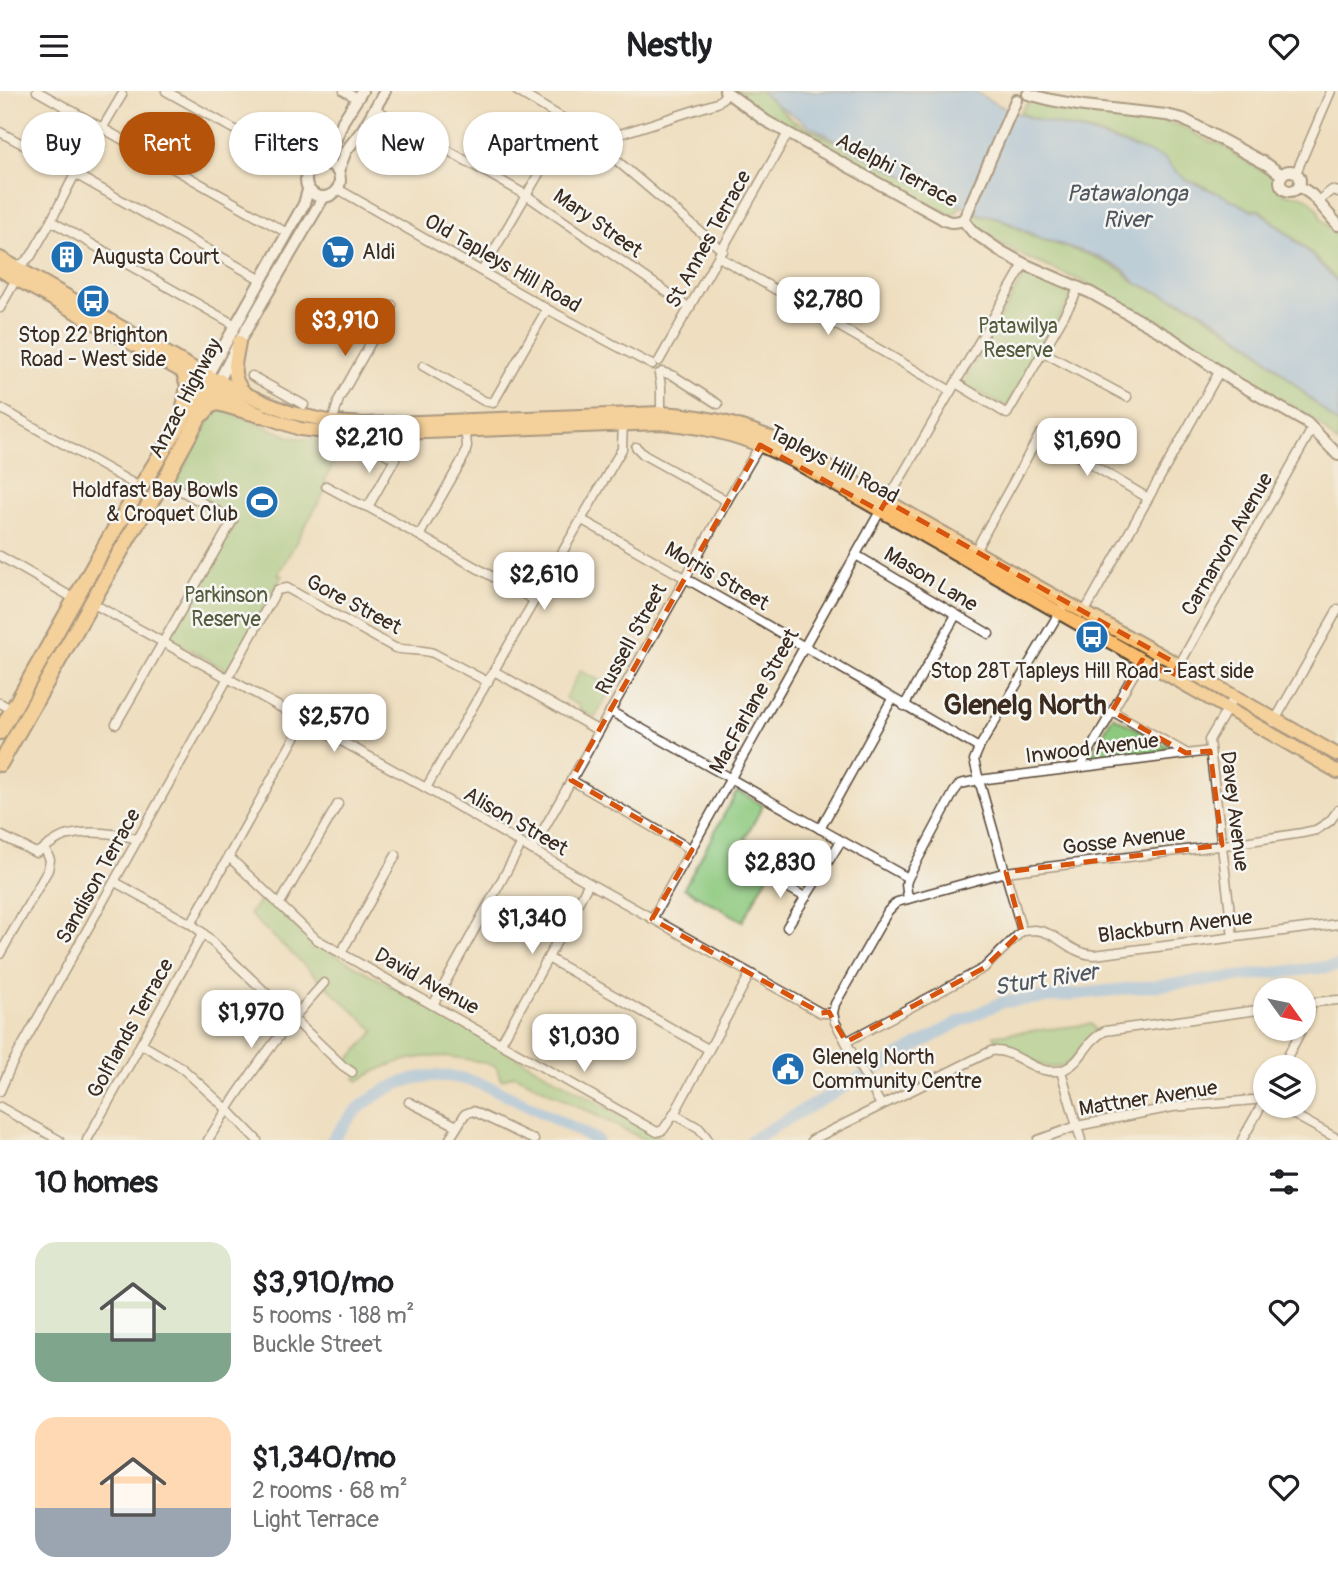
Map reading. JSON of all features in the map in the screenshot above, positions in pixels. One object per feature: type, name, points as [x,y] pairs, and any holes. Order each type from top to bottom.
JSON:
[{"type":"highway","points":[[180,422],[188,386],[184,373]]},
{"type":"highway","name":"Anzac Highway","points":[[0,764],[197,422],[210,382]]},
{"type":"highway","name":"Anzac Highway","points":[[0,732],[6,706],[43,656],[110,537],[180,422],[210,382]]},
{"type":"highway","points":[[197,422],[211,405],[218,404],[260,415]]},
{"type":"highway","points":[[110,537],[120,542],[130,535]]},
{"type":"highway","points":[[103,550],[113,549],[118,555]]},
{"type":"highway","points":[[54,669],[53,665],[44,661],[43,656],[64,651]]},
{"type":"main road","points":[[6,264],[31,276],[210,382]]},
{"type":"main road","points":[[6,264],[16,279],[184,373],[210,382]]},
{"type":"main road","points":[[239,342],[234,377],[244,392]]},
{"type":"main road","name":"Tapleys Hill Road","points":[[210,382],[244,392],[350,435],[465,425],[661,418],[714,419],[742,426],[794,448],[883,506],[1062,607],[1084,613],[1179,664],[1338,755]]},
{"type":"main road","name":"Tapleys Hill Road","points":[[210,382],[260,415],[300,429],[333,428]]},
{"type":"main road","name":"Tapleys Hill Road","points":[[661,418],[717,431],[760,445],[975,551],[1142,660],[1338,772]]},
{"type":"street","points":[[37,91],[74,112]]},
{"type":"street","points":[[166,91],[229,126]]},
{"type":"street","points":[[342,125],[360,95],[344,91]]},
{"type":"street","points":[[342,161],[385,91]]},
{"type":"street","points":[[517,91],[532,95],[555,112]]},
{"type":"street","points":[[1296,173],[1331,91]]},
{"type":"street","points":[[105,123],[123,92]]},
{"type":"street","points":[[623,133],[717,103],[726,92]]},
{"type":"street","name":"Adelphi Terrace","points":[[726,92],[754,114],[949,222],[955,223],[965,215],[973,232],[986,242],[1024,264],[1091,293],[1162,333],[1219,372],[1307,423],[1338,455]]},
{"type":"street","points":[[965,215],[1013,99],[1024,99],[1028,92],[1051,100],[1084,106],[1183,119],[1282,175]]},
{"type":"street","name":"Mary Street","points":[[375,109],[526,195],[690,308]]},
{"type":"street","points":[[105,130],[287,233]]},
{"type":"street","points":[[0,132],[21,143]]},
{"type":"street","name":"St Annes Terrace","points":[[656,363],[721,254],[788,133]]},
{"type":"street","points":[[623,167],[721,254],[954,387],[1007,414],[1078,287]]},
{"type":"street","points":[[1287,171],[1296,173],[1300,180],[1299,186],[1291,191],[1285,190],[1281,184],[1282,175],[1287,171]]},
{"type":"street","points":[[6,264],[19,265],[26,261],[51,221],[74,175]]},
{"type":"street","points":[[77,175],[260,279]]},
{"type":"street","points":[[307,175],[305,180],[308,190],[323,198],[329,197],[338,189],[339,175]]},
{"type":"street","points":[[482,271],[538,175]]},
{"type":"street","points":[[1299,186],[1318,201],[1338,225]]},
{"type":"street","name":"Old Tapleys Hill Road","points":[[338,189],[547,309],[656,363]]},
{"type":"street","name":"Anzac Highway","points":[[210,382],[235,325],[304,204],[308,190]]},
{"type":"street","points":[[1318,201],[1332,190],[1338,191]]},
{"type":"street","name":"Anzac Highway","points":[[210,382],[239,342],[323,198]]},
{"type":"street","points":[[51,221],[235,325]]},
{"type":"street","points":[[31,276],[35,249]]},
{"type":"street","points":[[895,488],[1024,264]]},
{"type":"street","points":[[0,308],[16,279]]},
{"type":"street","points":[[333,428],[339,399],[392,305]]},
{"type":"street","points":[[423,366],[484,401],[493,403],[547,309]]},
{"type":"street","points":[[1044,352],[1127,397]]},
{"type":"street","points":[[656,363],[653,371],[674,376],[718,404]]},
{"type":"street","points":[[1084,613],[1219,372]]},
{"type":"street","points":[[660,373],[661,418]]},
{"type":"street","points":[[252,376],[304,405]]},
{"type":"street","points":[[278,407],[285,394]]},
{"type":"street","points":[[0,408],[141,488]]},
{"type":"street","points":[[426,788],[622,449],[622,419]]},
{"type":"street","points":[[420,534],[465,455],[465,425]]},
{"type":"street","name":"Carnarvon Avenue","points":[[1172,676],[1312,429]]},
{"type":"street","points":[[975,551],[1040,434],[1148,498]]},
{"type":"street","points":[[368,445],[395,459],[369,507]]},
{"type":"street","name":"Russell Street","points":[[532,850],[760,445]]},
{"type":"street","points":[[636,447],[644,455],[727,501]]},
{"type":"street","points":[[116,724],[233,520],[164,481]]},
{"type":"street","points":[[326,486],[420,534],[534,600]]},
{"type":"street","name":"MacFarlane Street","points":[[652,919],[883,506]]},
{"type":"street","name":"Morris Street","points":[[582,520],[686,577],[979,748]]},
{"type":"street","name":"Mason Lane","points":[[856,555],[989,633]]},
{"type":"street","points":[[0,556],[75,599]]},
{"type":"street","name":"Sandison Terrace","points":[[0,1091],[11,1066],[280,588]]},
{"type":"street","name":"Gore Street","points":[[280,588],[287,588],[395,648],[433,653],[488,682]]},
{"type":"street","name":"Alison Street","points":[[92,603],[426,788],[589,884],[750,974],[821,1013],[834,1013]]},
{"type":"street","points":[[846,1042],[984,968],[1022,931],[974,760],[1062,607]]},
{"type":"street","points":[[1268,732],[1338,609]]},
{"type":"street","points":[[904,706],[956,615]]},
{"type":"street","points":[[1080,767],[1142,660]]},
{"type":"street","points":[[494,671],[599,731]]},
{"type":"street","name":"Davey Avenue","points":[[1233,937],[1209,740],[1235,696]]},
{"type":"street","points":[[820,829],[892,699]]},
{"type":"street","points":[[610,711],[908,878]]},
{"type":"street","points":[[1112,711],[1186,753]]},
{"type":"street","points":[[191,924],[304,721]]},
{"type":"street","name":"Inwood Avenue","points":[[979,780],[1210,751]]},
{"type":"street","points":[[571,780],[692,850]]},
{"type":"street","points":[[881,1105],[835,1022],[835,1004],[888,911],[897,902],[908,899],[908,878],[960,784],[979,780]]},
{"type":"street","points":[[279,905],[338,804]]},
{"type":"street","name":"Gosse Avenue","points":[[908,899],[1006,872],[1222,845],[1316,830],[1331,821],[1338,810]]},
{"type":"street","points":[[0,835],[36,853],[63,836],[87,832],[138,839]]},
{"type":"street","points":[[787,927],[841,841]]},
{"type":"street","points":[[433,1005],[522,845]]},
{"type":"street","points":[[0,954],[48,870],[50,860],[44,849]]},
{"type":"street","points":[[341,953],[396,855]]},
{"type":"street","name":"David Avenue","points":[[228,856],[316,939],[657,1132],[663,1131],[674,1114]]},
{"type":"street","points":[[769,877],[805,897]]},
{"type":"street","points":[[115,882],[204,933],[352,1072]]},
{"type":"street","points":[[501,1043],[589,884]]},
{"type":"street","name":"Blackburn Avenue","points":[[1022,931],[1036,930],[1051,935],[1077,952],[1094,955],[1338,924]]},
{"type":"street","name":"Golflands Terrace","points":[[87,1140],[204,933]]},
{"type":"street","points":[[548,958],[708,1049]]},
{"type":"street","points":[[707,1139],[699,1128],[674,1114],[750,974]]},
{"type":"street","points":[[208,1140],[292,1017],[324,983]]},
{"type":"street","points":[[1316,1002],[1338,1000]]},
{"type":"street","points":[[812,1140],[991,1051],[1004,1051],[1046,1072],[1061,1071],[1073,1065],[1090,1041],[1105,1031],[1253,1011]]},
{"type":"street","points":[[141,1044],[182,1068],[257,1140]]},
{"type":"street","points":[[1061,1071],[1081,1140]]},
{"type":"street","name":"Mattner Avenue","points":[[1038,1140],[1077,1126],[1173,1107],[1253,1100]]},
{"type":"street","points":[[409,1102],[457,1126]]},
{"type":"street","points":[[0,1107],[59,1140]]},
{"type":"street","points":[[449,1140],[465,1114],[473,1111],[534,1140]]},
{"type":"street","points":[[1242,1140],[1254,1118]]},
{"type":"street","points":[[1300,1118],[1338,1139]]},
{"type":"highlighted area","points":[[760,445],[880,511],[886,501],[1179,665],[1172,676],[1142,660],[1112,711],[1186,753],[1210,751],[1222,845],[1006,872],[1022,931],[984,968],[846,1042],[829,1012],[821,1013],[652,919],[692,850],[571,780]]},
{"type":"green space","points":[[731,91],[761,91],[792,120],[963,204],[955,214],[949,214],[746,104]]},
{"type":"green space","points":[[1032,100],[1084,111],[1087,114],[1141,117],[1179,125],[1212,143],[1216,142],[1272,174],[1286,194],[1302,196],[1311,201],[1320,217],[1338,238],[1338,281],[1308,250],[1260,210],[1250,209],[1186,180],[1164,158],[1095,133],[1045,122],[1020,113]]},
{"type":"green space","points":[[976,214],[999,219],[1037,238],[1092,256],[1122,271],[1135,283],[1194,308],[1252,346],[1338,424],[1338,444],[1305,413],[1223,366],[1166,327],[1086,283],[1025,257],[988,236],[974,224]]},
{"type":"green space","name":"Patawilya Reserve","points":[[1029,275],[1071,294],[1072,297],[1007,406],[1004,406],[965,385],[965,379],[1023,277]]},
{"type":"green space","name":"Holdfast Bay Bowls & Croquet Club","points":[[222,409],[291,437],[330,442],[325,452],[336,459],[324,481],[329,484],[278,574],[282,576],[228,671],[170,638],[237,520],[174,484],[215,412]]},
{"type":"green space","points":[[580,671],[612,686],[595,718],[565,698]]},
{"type":"green space","points":[[1113,716],[1176,751],[1087,762]]},
{"type":"green space","points":[[737,791],[763,805],[745,839],[778,857],[743,921],[684,888]]},
{"type":"green space","points":[[264,897],[313,942],[661,1138],[660,1140],[645,1140],[515,1075],[501,1080],[496,1066],[477,1061],[425,1057],[392,1064],[358,1081],[355,1078],[359,1074],[358,1069],[346,1063],[375,1031],[249,914]]},
{"type":"green space","points":[[1091,1024],[1096,1031],[1078,1055],[1062,1066],[1044,1066],[998,1047],[994,1035]]},
{"type":"water","name":"Patawalonga River","points":[[760,91],[974,91],[1027,117],[1097,135],[1164,158],[1186,180],[1250,210],[1259,211],[1307,251],[1338,283],[1338,424],[1253,345],[1194,306],[1136,283],[1123,269],[1094,255],[1038,237],[1000,218],[980,214],[957,204],[945,195],[810,126]]},
{"type":"waterway","name":"Sturt River","points":[[751,1140],[960,1021],[1003,1002],[1338,966]]},
{"type":"waterway","name":"Sturt River","points":[[332,1140],[353,1114],[367,1102],[383,1091],[425,1076],[460,1078],[494,1089],[597,1140]]},
{"type":"place","name":"Aldi","points":[[338,252]]},
{"type":"place","name":"Augusta Court","points":[[67,257]]},
{"type":"place","name":"Stop 22 Brighton Road - West side","points":[[93,301]]},
{"type":"place","name":"Holdfast Bay Bowls & Croquet Club","points":[[262,502]]},
{"type":"place","name":"Stop 28T Tapleys Hill Road - East side","points":[[1092,637]]},
{"type":"place","name":"Glenelg North Community Centre","points":[[788,1069]]},
{"type":"district","name":"Glenelg North","points":[[1025,704]]},
{"type":"park label","name":"Parkinson Reserve","points":[[226,607]]}]
